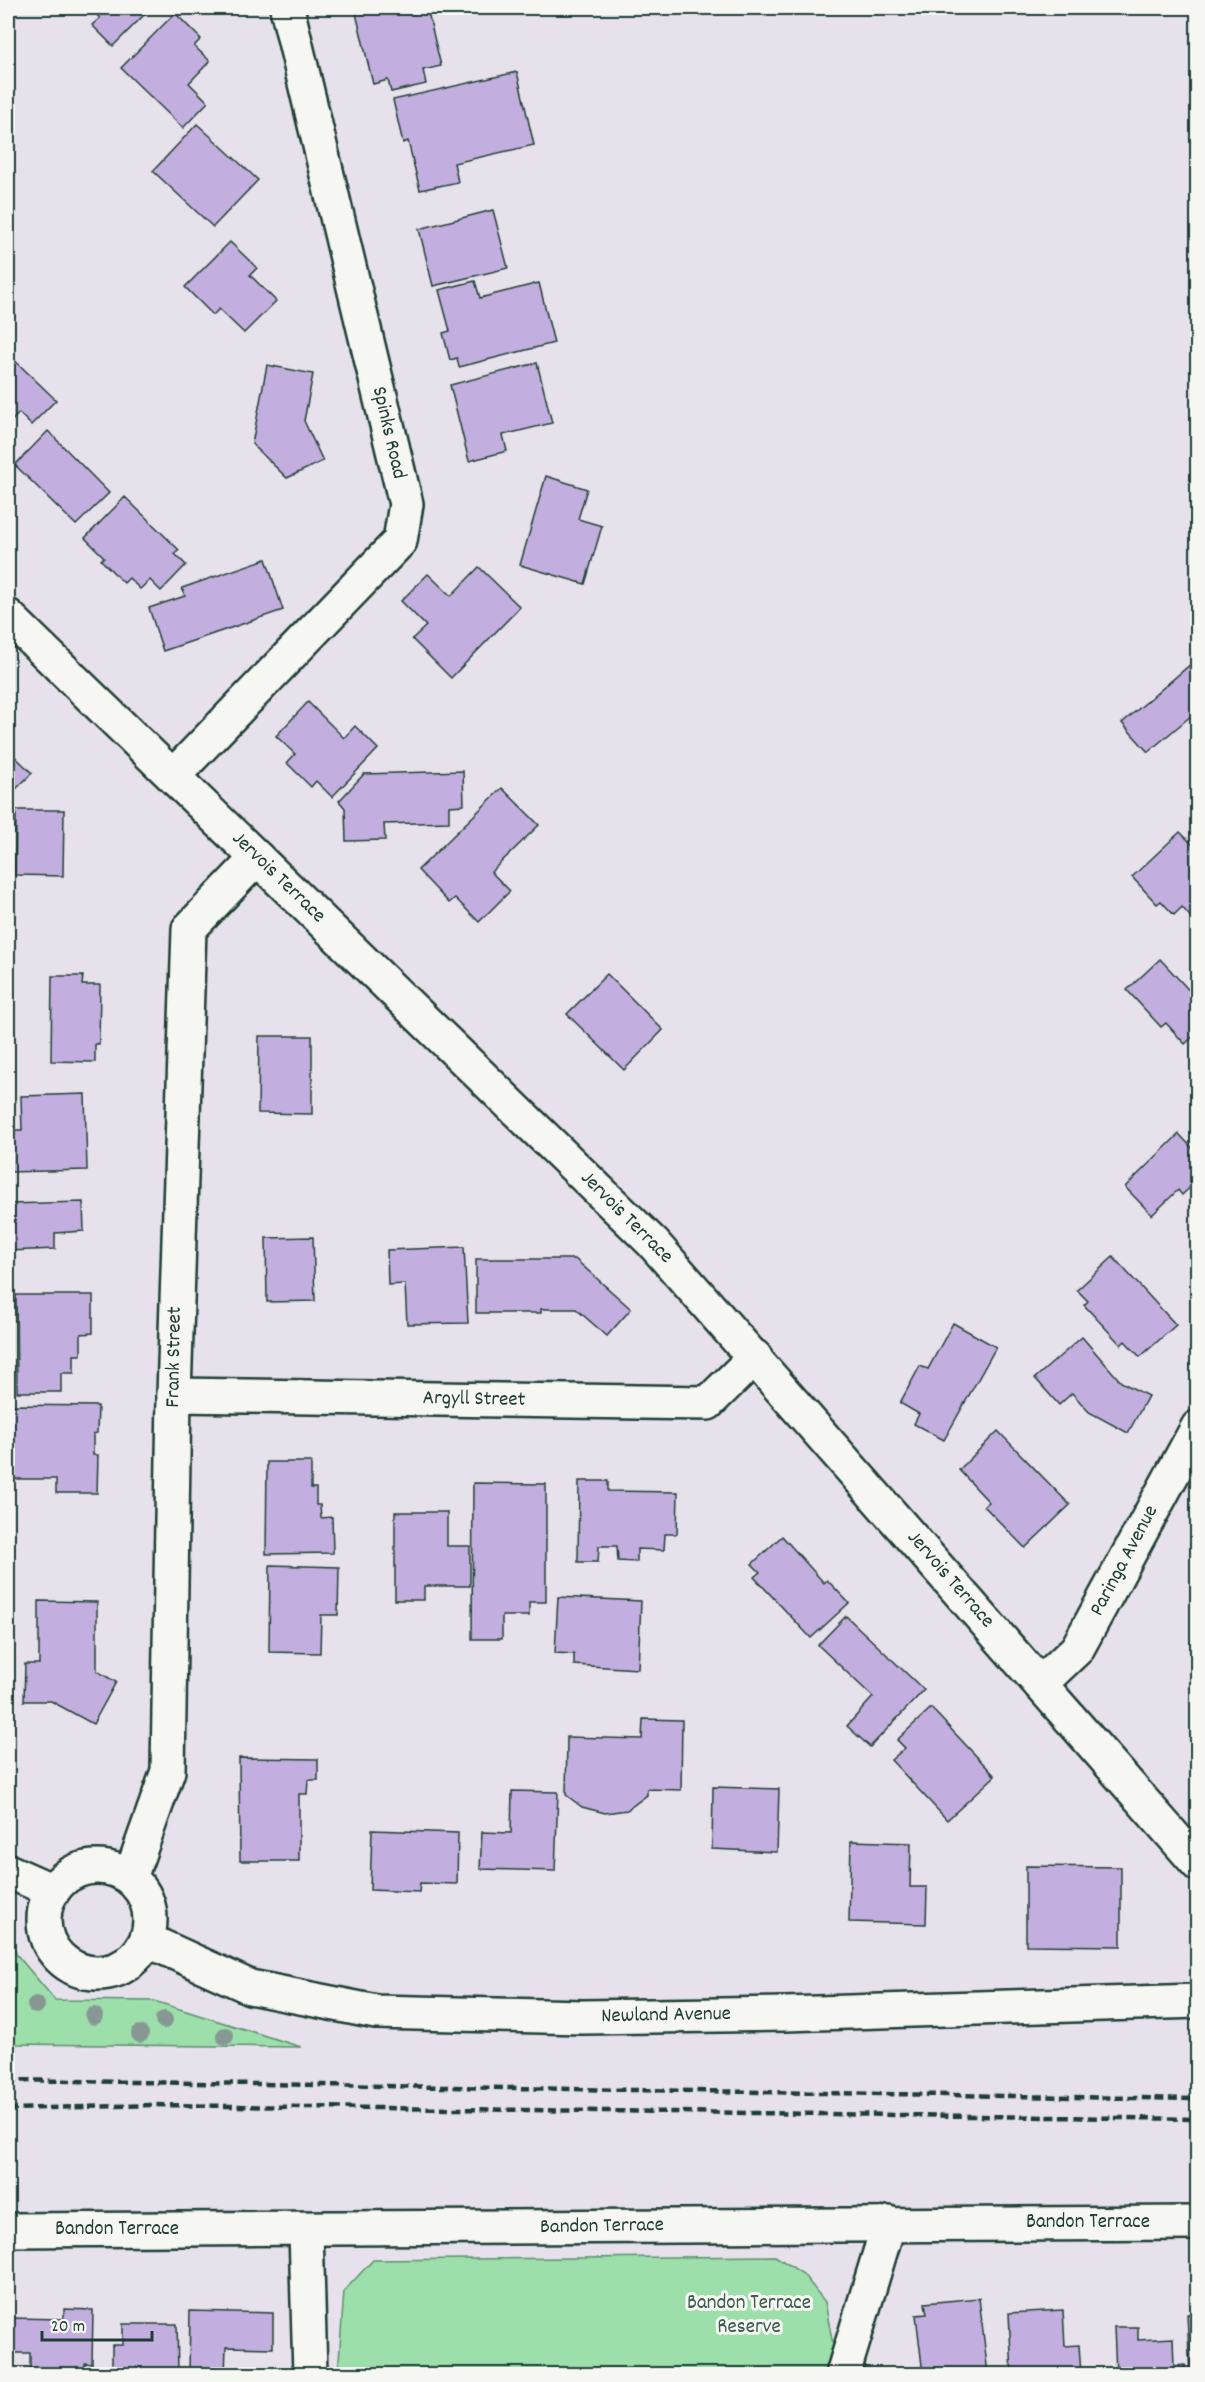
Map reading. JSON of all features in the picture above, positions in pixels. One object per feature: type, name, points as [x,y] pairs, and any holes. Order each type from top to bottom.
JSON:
[{"type":"street","name":"Spinks Road","points":[[174,776],[400,541],[405,504],[287,8]]},
{"type":"street","name":"Jervois Terrace","points":[[8,616],[653,1243],[1197,1864]]},
{"type":"street","name":"Frank Street","points":[[130,1878],[168,1771],[174,1395],[186,965],[189,929],[257,858]]},
{"type":"street","name":"Argyll Street","points":[[174,1395],[708,1403],[755,1357]]},
{"type":"street","name":"Paringa Avenue","points":[[1040,1684],[1077,1649],[1197,1427]]},
{"type":"street","points":[[98,1867],[115,1870],[130,1878],[141,1891],[148,1906],[150,1923],[147,1940],[137,1955],[124,1966],[107,1972],[89,1972],[73,1967],[59,1956],[49,1941],[45,1924],[46,1907],[53,1891],[65,1878],[80,1870],[98,1867]]},
{"type":"street","points":[[8,1871],[53,1891]]},
{"type":"street","name":"Newland Avenue","points":[[147,1940],[250,1987],[376,2012],[583,2018],[1197,2001]]},
{"type":"street","points":[[843,2374],[889,2223]]},
{"type":"street","name":"Bandon Terrace","points":[[8,2230],[306,2230],[889,2223],[1197,2223]]},
{"type":"street","points":[[306,2230],[310,2374]]},
{"type":"green space","points":[[8,1935],[17,1955],[55,2000],[154,2001],[301,2047],[8,2044]]},
{"type":"green space","name":"Bandon Terrace Reserve","points":[[775,2256],[803,2274],[825,2302],[833,2345],[825,2374],[338,2374],[344,2291],[373,2260]]},
{"type":"building","points":[[89,8],[138,8],[145,14],[113,46],[92,25],[100,18]]},
{"type":"building","points":[[427,8],[441,66],[423,70],[426,84],[391,92],[388,80],[373,84],[355,9]]},
{"type":"building","points":[[175,13],[201,39],[194,46],[210,61],[189,83],[208,102],[183,128],[121,68]]},
{"type":"building","points":[[517,72],[534,145],[454,163],[458,182],[420,190],[408,141],[403,143],[393,100]]},
{"type":"building","points":[[197,124],[258,180],[213,227],[153,171]]},
{"type":"building","points":[[493,210],[508,268],[433,286],[419,229]]},
{"type":"building","points":[[230,242],[257,268],[250,275],[276,301],[244,333],[219,309],[213,315],[185,287]]},
{"type":"building","points":[[475,281],[480,298],[539,283],[554,343],[459,367],[457,358],[450,360],[443,333],[450,331],[439,290]]},
{"type":"building","points":[[8,354],[56,400],[31,425],[19,413],[8,425]]},
{"type":"building","points":[[537,363],[552,423],[503,435],[507,451],[469,461],[450,385]]},
{"type":"building","points":[[267,365],[313,374],[304,421],[323,461],[287,478],[252,444]]},
{"type":"building","points":[[48,431],[109,493],[76,525],[15,465]]},
{"type":"building","points":[[546,476],[587,489],[578,519],[602,526],[585,584],[520,565]]},
{"type":"building","points":[[125,497],[179,550],[175,554],[186,565],[161,591],[150,580],[140,589],[129,578],[124,583],[101,560],[104,557],[85,538]]},
{"type":"building","points":[[266,559],[283,610],[163,651],[149,608],[185,596],[182,588]]},
{"type":"building","points":[[479,567],[520,607],[451,678],[412,639],[426,626],[401,601],[428,574],[451,596]]},
{"type":"building","points":[[1198,658],[1198,710],[1148,752],[1122,723]]},
{"type":"building","points":[[308,702],[344,738],[355,726],[378,749],[332,797],[316,781],[311,787],[287,763],[295,754],[276,736]]},
{"type":"building","points":[[8,750],[32,773],[10,795],[8,793]]},
{"type":"building","points":[[463,771],[464,805],[449,806],[449,822],[384,824],[385,840],[346,841],[345,808],[339,801],[364,774]]},
{"type":"building","points":[[502,788],[539,825],[491,872],[510,891],[479,922],[455,898],[449,903],[418,870]]},
{"type":"building","points":[[16,810],[64,810],[63,876],[15,875]]},
{"type":"building","points":[[1180,832],[1198,850],[1198,920],[1195,922],[1182,907],[1174,915],[1161,901],[1157,904],[1132,877]]},
{"type":"building","points":[[1160,959],[1198,1000],[1198,1032],[1185,1044],[1166,1023],[1161,1027],[1127,990]]},
{"type":"building","points":[[607,974],[663,1030],[624,1070],[567,1014]]},
{"type":"building","points":[[52,976],[83,976],[82,985],[100,985],[99,1044],[95,1044],[95,1062],[51,1061]]},
{"type":"building","points":[[259,1036],[312,1036],[312,1114],[258,1113]]},
{"type":"building","points":[[85,1094],[87,1170],[8,1172],[8,1130],[22,1130],[21,1096]]},
{"type":"building","points":[[1179,1134],[1198,1154],[1198,1167],[1192,1173],[1198,1180],[1182,1195],[1178,1190],[1152,1215],[1125,1187]]},
{"type":"building","points":[[83,1202],[84,1231],[55,1233],[55,1249],[8,1251],[8,1204]]},
{"type":"building","points":[[313,1237],[315,1301],[267,1302],[266,1238]]},
{"type":"building","points":[[464,1247],[468,1323],[407,1324],[405,1284],[388,1285],[387,1250]]},
{"type":"building","points":[[1113,1257],[1176,1325],[1140,1357],[1125,1341],[1121,1345],[1084,1305],[1088,1301],[1077,1290]]},
{"type":"building","points":[[476,1259],[575,1259],[631,1309],[607,1336],[576,1309],[541,1309],[541,1313],[476,1313]]},
{"type":"building","points":[[16,1295],[93,1295],[93,1333],[81,1334],[81,1355],[74,1355],[74,1373],[61,1373],[61,1392],[17,1392]]},
{"type":"building","points":[[953,1323],[996,1347],[944,1440],[914,1424],[919,1414],[900,1403],[920,1366],[928,1369]]},
{"type":"building","points":[[1082,1337],[1121,1382],[1148,1396],[1128,1433],[1089,1412],[1072,1393],[1059,1405],[1035,1378]]},
{"type":"building","points":[[8,1405],[98,1406],[97,1433],[93,1434],[93,1455],[98,1455],[97,1493],[56,1493],[56,1479],[8,1479]]},
{"type":"building","points":[[998,1431],[1070,1505],[1025,1548],[984,1506],[989,1502],[959,1470]]},
{"type":"building","points":[[267,1462],[311,1462],[311,1488],[316,1488],[316,1505],[320,1505],[321,1518],[332,1517],[333,1553],[266,1554]]},
{"type":"building","points":[[579,1481],[608,1481],[608,1491],[678,1492],[677,1534],[665,1534],[664,1550],[637,1549],[637,1562],[618,1561],[617,1546],[599,1546],[598,1562],[578,1562]]},
{"type":"building","points":[[473,1483],[546,1484],[546,1602],[529,1602],[529,1616],[502,1616],[502,1639],[472,1639]]},
{"type":"building","points":[[395,1512],[447,1512],[447,1546],[470,1546],[470,1586],[424,1586],[424,1600],[395,1600]]},
{"type":"building","points":[[782,1536],[824,1583],[827,1580],[849,1603],[811,1638],[754,1577],[760,1572],[752,1564]]},
{"type":"building","points":[[270,1565],[339,1567],[338,1615],[321,1615],[320,1653],[269,1652]]},
{"type":"building","points":[[558,1597],[641,1601],[638,1669],[574,1665],[574,1654],[555,1653]]},
{"type":"building","points":[[39,1601],[97,1602],[97,1671],[116,1682],[93,1724],[51,1701],[24,1701],[25,1664],[39,1664]]},
{"type":"building","points":[[846,1616],[924,1690],[870,1747],[847,1726],[873,1697],[818,1645]]},
{"type":"building","points":[[931,1708],[995,1776],[947,1820],[891,1760],[905,1748],[897,1740]]},
{"type":"building","points":[[643,1719],[682,1720],[681,1790],[647,1789],[647,1795],[627,1810],[605,1813],[582,1807],[566,1795],[567,1737],[642,1739]]},
{"type":"building","points":[[239,1758],[318,1759],[318,1780],[308,1780],[307,1794],[299,1794],[299,1861],[240,1861]]},
{"type":"building","points":[[713,1787],[779,1789],[777,1852],[712,1849]]},
{"type":"building","points":[[512,1791],[558,1792],[555,1871],[480,1869],[482,1832],[511,1833]]},
{"type":"building","points":[[372,1830],[458,1833],[457,1884],[420,1883],[419,1892],[370,1890]]},
{"type":"building","points":[[851,1841],[911,1843],[910,1887],[927,1887],[926,1924],[849,1922]]},
{"type":"building","points":[[1026,1866],[1121,1867],[1121,1946],[1026,1945]]},
{"type":"building","points":[[979,2298],[988,2374],[923,2374],[916,2315],[927,2314],[925,2303]]},
{"type":"building","points":[[64,2309],[93,2310],[92,2364],[85,2363],[85,2374],[30,2374],[30,2353],[10,2353],[10,2318],[64,2319]]},
{"type":"building","points":[[1063,2310],[1065,2346],[1079,2345],[1081,2374],[1012,2374],[1009,2313]]},
{"type":"building","points":[[190,2311],[273,2313],[273,2348],[226,2347],[225,2374],[189,2374]]},
{"type":"building","points":[[1187,2314],[1198,2314],[1198,2374],[1190,2374]]},
{"type":"building","points":[[123,2324],[177,2324],[178,2374],[112,2374],[112,2345],[123,2345]]},
{"type":"building","points":[[1114,2327],[1138,2327],[1138,2340],[1173,2338],[1174,2366],[1185,2365],[1185,2374],[1116,2374]]},
{"type":"railway","points":[[8,2080],[1198,2099]]},
{"type":"railway","points":[[8,2109],[156,2105],[1198,2119]]}]
